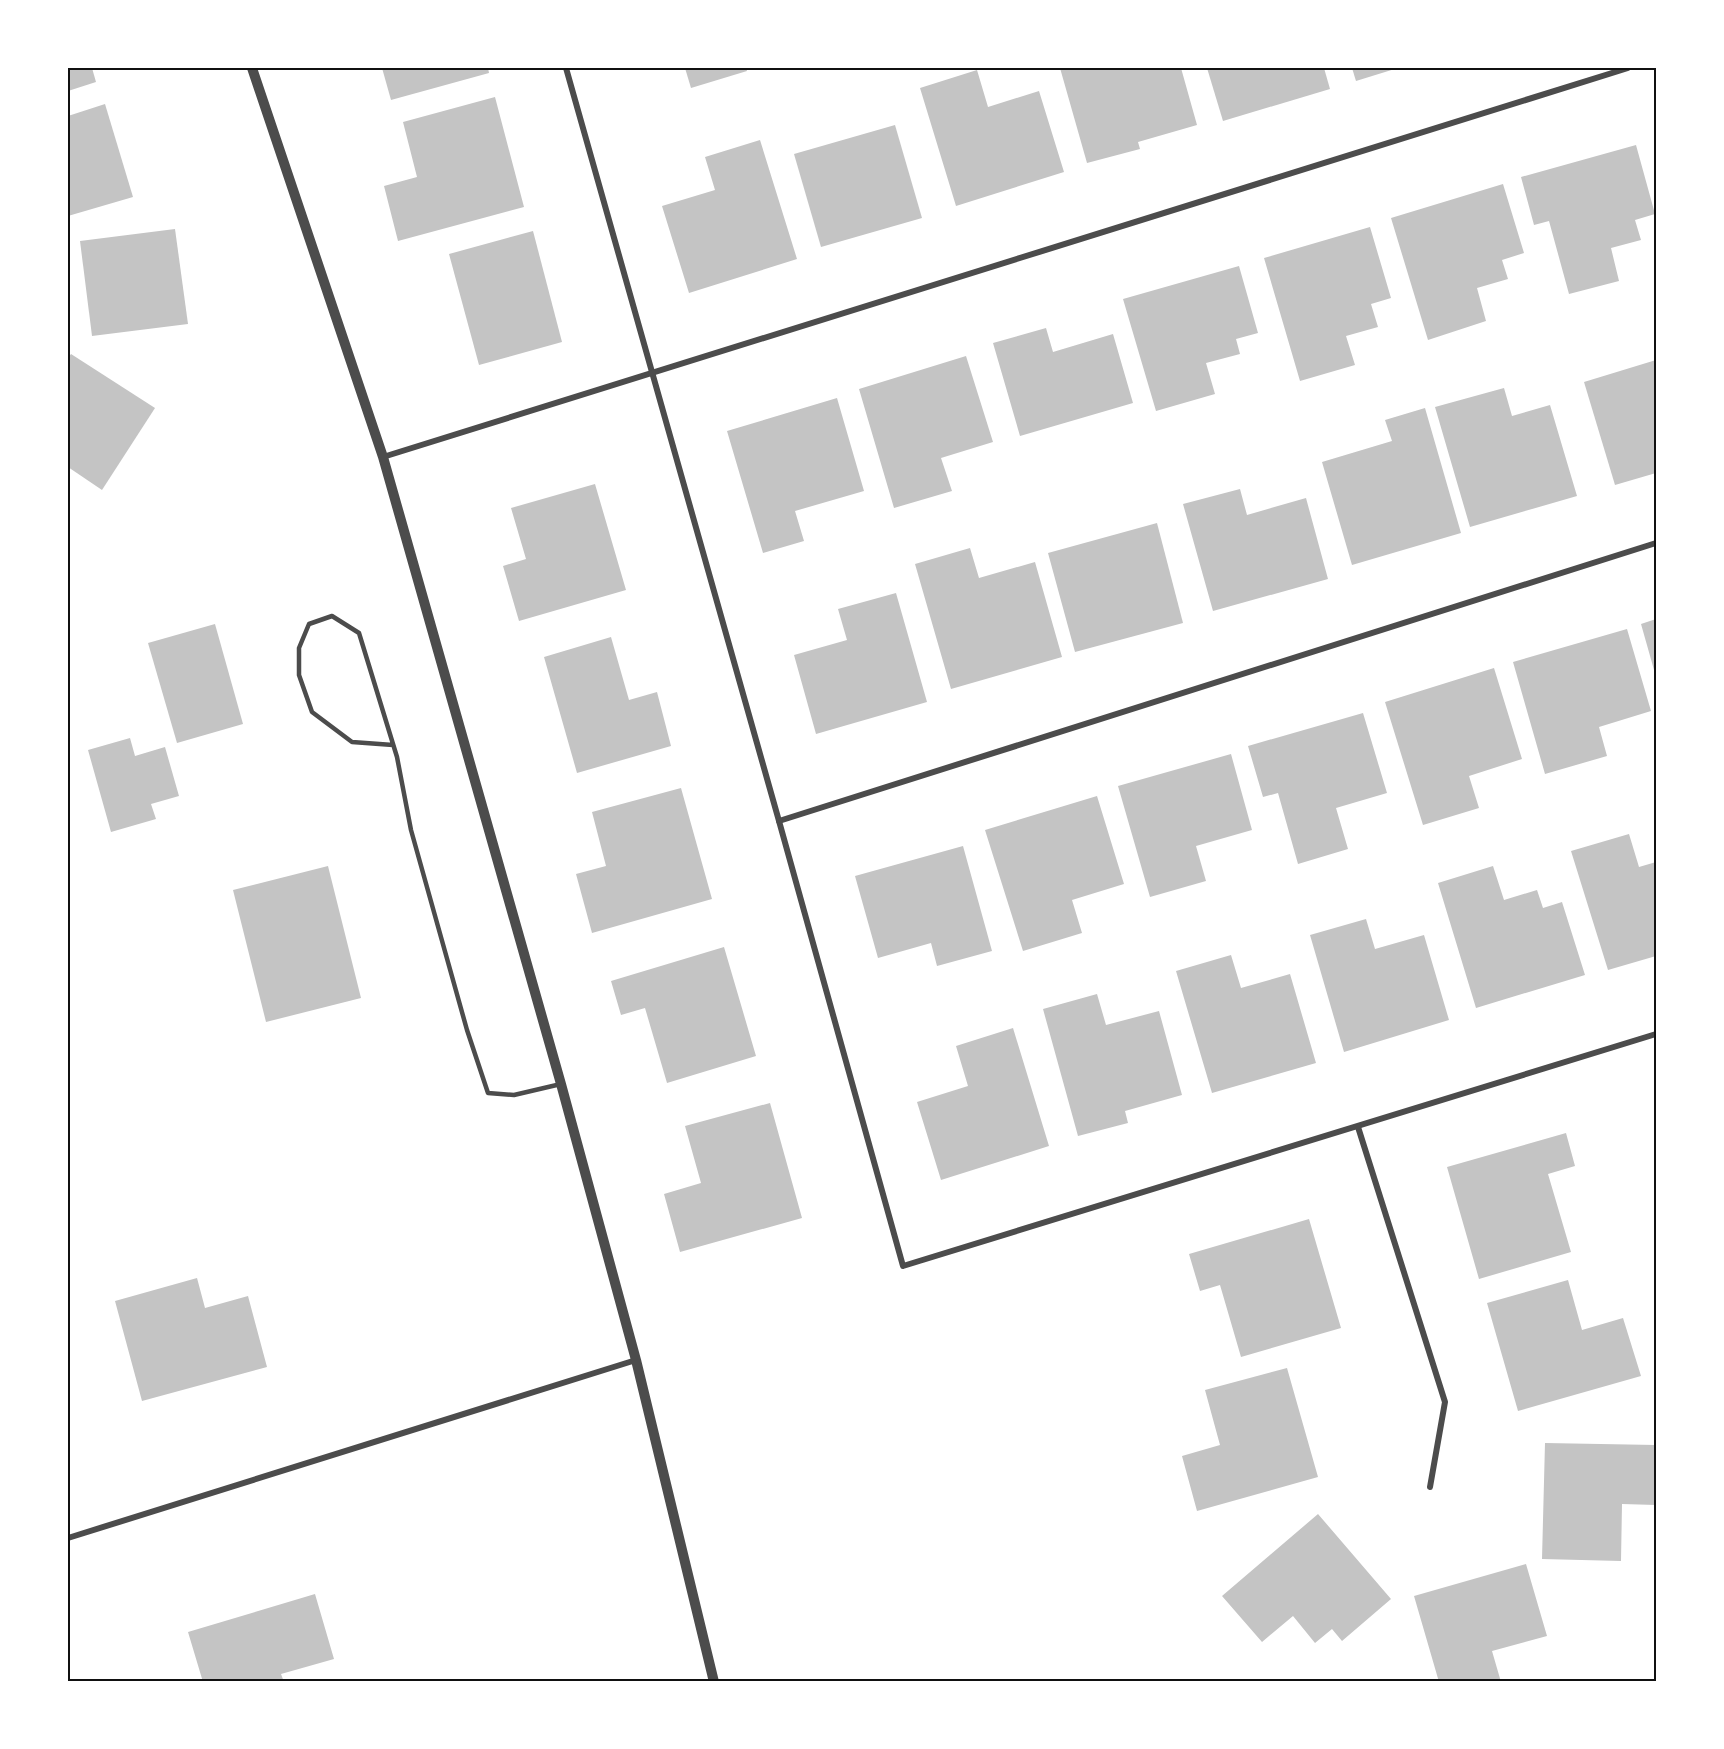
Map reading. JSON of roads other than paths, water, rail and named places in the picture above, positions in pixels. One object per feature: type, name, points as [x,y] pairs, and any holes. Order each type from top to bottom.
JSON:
[{"type":"street","points":[[252,68],[383,457],[561,1084],[636,1360],[714,1682]]},
{"type":"street","points":[[566,68],[780,821],[903,1266],[1656,1034]]},
{"type":"street","points":[[383,457],[1628,68]]},
{"type":"street","points":[[780,821],[1656,543]]},
{"type":"street","points":[[1358,1127],[1445,1402],[1430,1487]]},
{"type":"street","points":[[68,1538],[636,1360]]},
{"type":"lane","points":[[393,745],[352,742],[312,712],[299,675],[299,648],[309,624],[332,616],[359,633],[393,745],[411,830],[467,1030],[488,1093],[514,1095],[561,1084]]}]
